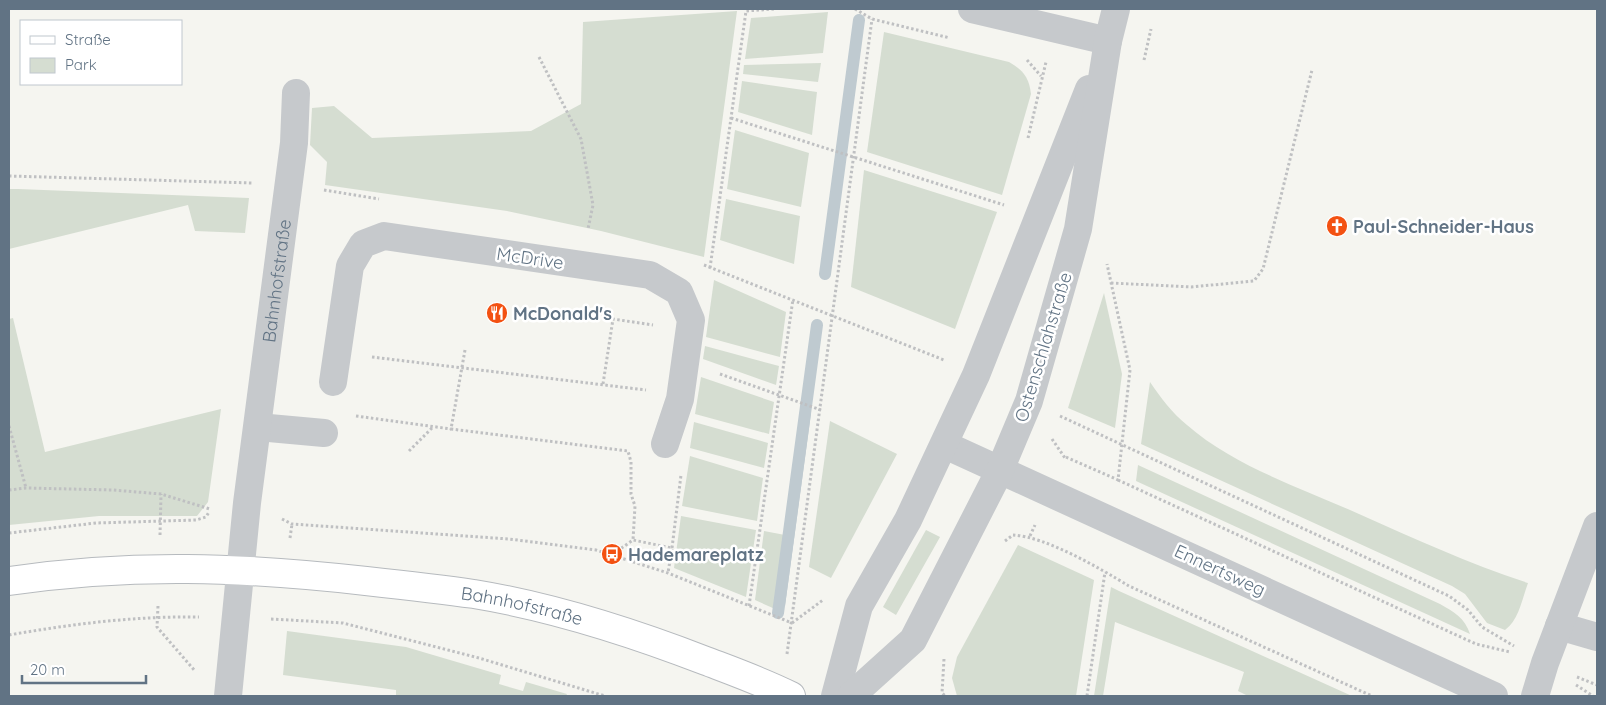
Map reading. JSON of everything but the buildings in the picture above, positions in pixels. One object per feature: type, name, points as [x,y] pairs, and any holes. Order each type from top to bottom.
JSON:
[{"type":"main road","name":"Bahnhofstraße","points":[[9,582],[70,572],[158,568],[240,569],[286,571],[475,594],[588,620],[662,644],[756,680],[791,696]]},
{"type":"street","points":[[972,9],[1108,41]]},
{"type":"street","name":"Ostenschlahstraße","points":[[852,696],[913,640],[1000,470],[1029,401],[1078,229],[1108,41],[1116,9]]},
{"type":"street","name":"Ostenschlahstraße","points":[[835,696],[859,606],[908,520],[945,445],[986,351],[1108,41]]},
{"type":"street","name":"Bahnhofstraße","points":[[240,569],[246,503],[258,427],[294,143],[296,93]]},
{"type":"street","name":"McDrive","points":[[333,382],[350,266],[364,244],[384,236],[650,275],[679,292],[691,320],[680,399],[665,444]]},
{"type":"street","points":[[258,427],[324,433]]},
{"type":"street","name":"Ennertsweg","points":[[945,445],[1494,696]]},
{"type":"street","points":[[1535,696],[1544,663],[1597,526]]},
{"type":"street","points":[[229,691],[240,569]]},
{"type":"street","points":[[1559,626],[1597,637]]},
{"type":"path","points":[[709,277],[746,11],[774,9]]},
{"type":"path","points":[[276,516],[292,524],[510,539],[596,550],[668,573],[792,623],[872,18],[855,9]]},
{"type":"path","points":[[1143,63],[1151,28]]},
{"type":"path","points":[[539,57],[580,139],[593,205],[587,235]]},
{"type":"path","points":[[1111,283],[1191,287],[1254,281],[1263,269],[1312,70]]},
{"type":"path","points":[[731,118],[1010,207]]},
{"type":"path","points":[[9,176],[261,183]]},
{"type":"path","points":[[1106,260],[1130,370],[1118,480]]},
{"type":"path","points":[[749,606],[793,299]]},
{"type":"path","points":[[833,315],[951,362]]},
{"type":"path","points":[[603,384],[613,319],[655,325]]},
{"type":"path","points":[[451,429],[465,350]]},
{"type":"path","points":[[337,353],[647,390],[651,384]]},
{"type":"path","points":[[715,372],[821,410]]},
{"type":"path","points":[[1055,413],[1449,596],[1468,610],[1482,627],[1544,663]]},
{"type":"path","points":[[350,422],[356,416],[628,451],[631,462],[631,494],[634,506],[633,540]]},
{"type":"path","points":[[9,426],[26,488]]},
{"type":"path","points":[[408,451],[434,426]]},
{"type":"path","points":[[1066,457],[1476,644],[1501,648],[1544,663]]},
{"type":"path","points":[[668,573],[682,472]]},
{"type":"path","points":[[9,490],[26,488],[113,490],[161,494],[211,510]]},
{"type":"path","points":[[161,494],[157,627],[204,682],[229,691]]},
{"type":"path","points":[[9,533],[96,523],[196,520],[206,517],[211,510],[212,500]]},
{"type":"path","points":[[1000,545],[1013,535],[1030,536],[1105,572],[1129,586],[1372,696]]},
{"type":"path","points":[[612,554],[633,540],[672,548]]},
{"type":"path","points":[[1087,696],[1105,572]]},
{"type":"path","points":[[9,634],[89,622],[158,616],[236,617],[344,623],[479,658],[605,696]]},
{"type":"green space","points":[[737,11],[704,257],[601,231],[507,211],[325,185],[327,162],[310,145],[312,108],[334,106],[372,138],[531,131],[581,104],[583,22]]},
{"type":"green space","points":[[828,12],[823,53],[745,59],[751,18]]},
{"type":"green space","points":[[884,32],[1009,62],[1024,75],[1029,83],[1031,94],[1002,195],[867,152]]},
{"type":"green space","points":[[821,63],[818,82],[743,74],[744,65]]},
{"type":"green space","points":[[742,81],[817,92],[812,135],[738,112]]},
{"type":"green space","points":[[735,130],[809,153],[801,207],[727,189]]},
{"type":"green space","points":[[864,170],[997,212],[955,329],[851,287]]},
{"type":"green space","points":[[9,189],[249,198],[245,233],[195,231],[188,205],[9,249]]},
{"type":"green space","points":[[726,199],[800,216],[794,264],[720,240]]},
{"type":"green space","points":[[714,280],[786,312],[780,357],[706,337]]},
{"type":"green space","points":[[1104,293],[1122,374],[1115,428],[1068,408]]},
{"type":"green space","points":[[13,318],[45,452],[221,409],[208,502],[197,516],[99,516],[9,525],[9,319]]},
{"type":"green space","points":[[705,346],[779,366],[776,385],[703,359]]},
{"type":"green space","points":[[701,377],[774,402],[769,434],[695,414]]},
{"type":"green space","points":[[1150,382],[1167,405],[1187,425],[1206,440],[1247,465],[1443,551],[1528,583],[1514,621],[1505,630],[1487,623],[1465,594],[1452,586],[1141,444]]},
{"type":"green space","points":[[830,421],[897,454],[831,578],[809,567]]},
{"type":"green space","points":[[694,422],[768,443],[764,468],[690,448]]},
{"type":"green space","points":[[690,456],[763,478],[757,521],[682,506]]},
{"type":"green space","points":[[1138,465],[1440,604],[1462,620],[1470,634],[1136,481]]},
{"type":"green space","points":[[681,516],[756,530],[746,597],[674,568]]},
{"type":"green space","points":[[926,530],[940,537],[896,615],[883,607]]},
{"type":"green space","points":[[764,531],[785,535],[775,609],[755,600]]},
{"type":"green space","points":[[1018,545],[1094,580],[1076,696],[957,696],[952,678],[957,657]]},
{"type":"green space","points":[[1111,587],[1352,696],[1248,696],[1238,691],[1244,672],[1115,622],[1103,696],[1094,696]]},
{"type":"green space","points":[[287,631],[406,647],[501,675],[499,684],[523,691],[526,682],[567,694],[566,696],[396,696],[396,690],[283,675]]},
{"type":"shaded area","points":[[858,28],[863,30],[847,149],[842,146]]},
{"type":"shaded area","points":[[840,161],[845,163],[830,277],[825,274]]},
{"type":"shaded area","points":[[806,410],[811,413],[785,606],[780,604]]},
{"type":"waterway","points":[[825,274],[859,20]]},
{"type":"waterway","points":[[778,613],[817,325]]},
{"type":"place","name":"Paul-Schneider-Haus","points":[[1337,226]]},
{"type":"place","name":"McDonald's","points":[[497,313]]},
{"type":"place","name":"Hademareplatz","points":[[612,554]]}]
